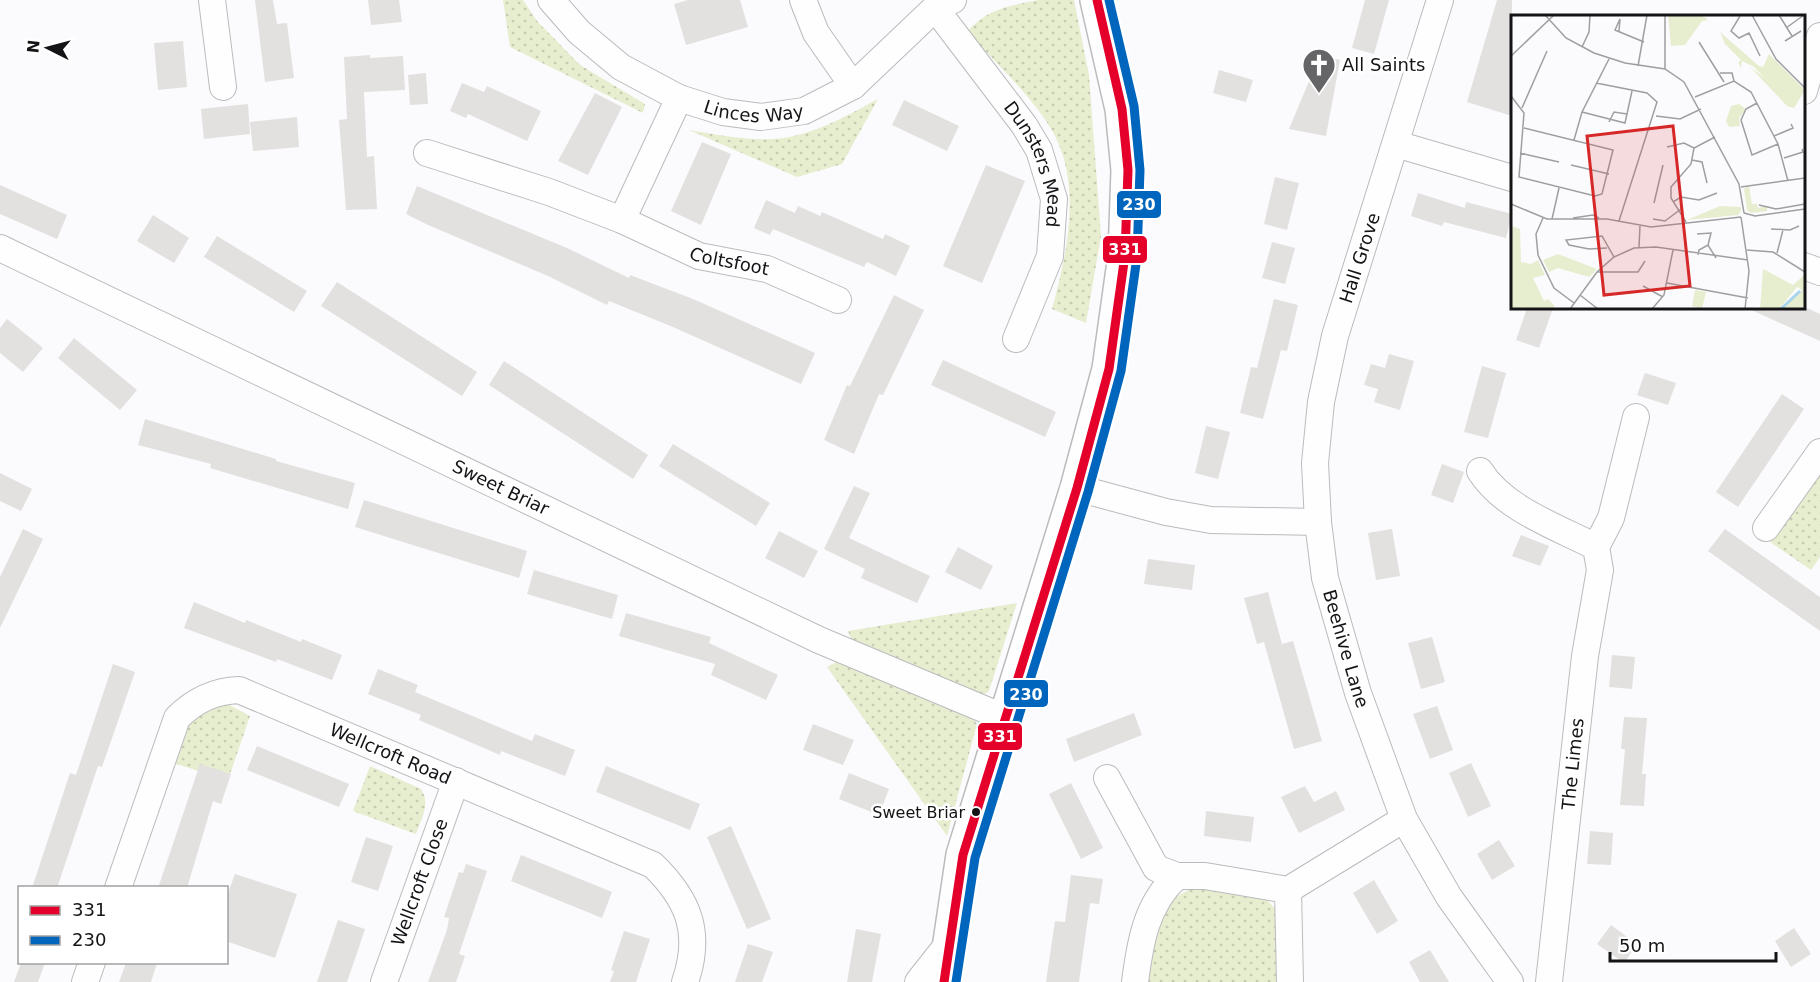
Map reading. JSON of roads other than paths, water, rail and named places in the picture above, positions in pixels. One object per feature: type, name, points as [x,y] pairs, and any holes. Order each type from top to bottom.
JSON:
[{"type":"street","points":[[212,0],[223,87]]},
{"type":"street","name":"Linces Way","points":[[551,0],[579,33],[621,67],[679,98],[723,112],[761,117],[804,111],[853,86],[944,4]]},
{"type":"street","points":[[802,0],[816,33],[853,86]]},
{"type":"street","points":[[944,982],[963,855],[1077,488],[1109,369],[1125,244],[1128,170],[1122,109],[1097,0]]},
{"type":"street","name":"Hall Grove","points":[[1318,522],[1315,463],[1326,380],[1335,336],[1440,0]]},
{"type":"street","name":"Dunsters Mead","points":[[944,4],[1039,150],[1054,199],[1050,256],[1016,339]]},
{"type":"street","points":[[1805,85],[1820,36]]},
{"type":"street","points":[[622,220],[679,98]]},
{"type":"street","points":[[1395,144],[1511,178]]},
{"type":"street","name":"Coltsfoot","points":[[427,153],[549,192],[622,220],[699,256],[767,269],[838,300]]},
{"type":"street","name":"Sweet Briar","points":[[0,248],[819,640],[1005,718]]},
{"type":"street","points":[[1805,267],[1820,272]]},
{"type":"street","points":[[1480,471],[1487,482],[1524,511],[1596,547],[1611,518],[1636,417]]},
{"type":"street","points":[[1766,528],[1820,452]]},
{"type":"street","points":[[1077,488],[1166,512],[1211,520],[1318,522]]},
{"type":"street","name":"Beehive Lane","points":[[1318,522],[1325,578],[1358,693],[1404,819],[1449,897],[1510,982]]},
{"type":"street","name":"The Limes","points":[[1549,982],[1585,656],[1600,570],[1596,547]]},
{"type":"street","name":"Wellcroft Road","points":[[119,886],[177,718],[191,703],[221,691],[239,690],[653,865],[671,882],[694,930],[692,961],[685,982]]},
{"type":"street","points":[[1107,778],[1156,868],[1177,876],[1205,876],[1288,890],[1404,819]]},
{"type":"street","name":"Wellcroft Close","points":[[384,982],[456,781]]},
{"type":"street","points":[[1135,982],[1146,924],[1165,887],[1177,876]]},
{"type":"street","points":[[1288,890],[1290,982]]},
{"type":"street","points":[[918,982],[948,944]]},
{"type":"street","points":[[85,982],[92,964]]},
{"type":"place","name":"All Saints","points":[[1319,94]]},
{"type":"place","name":"Sweet Briar","points":[[976,812]]}]
